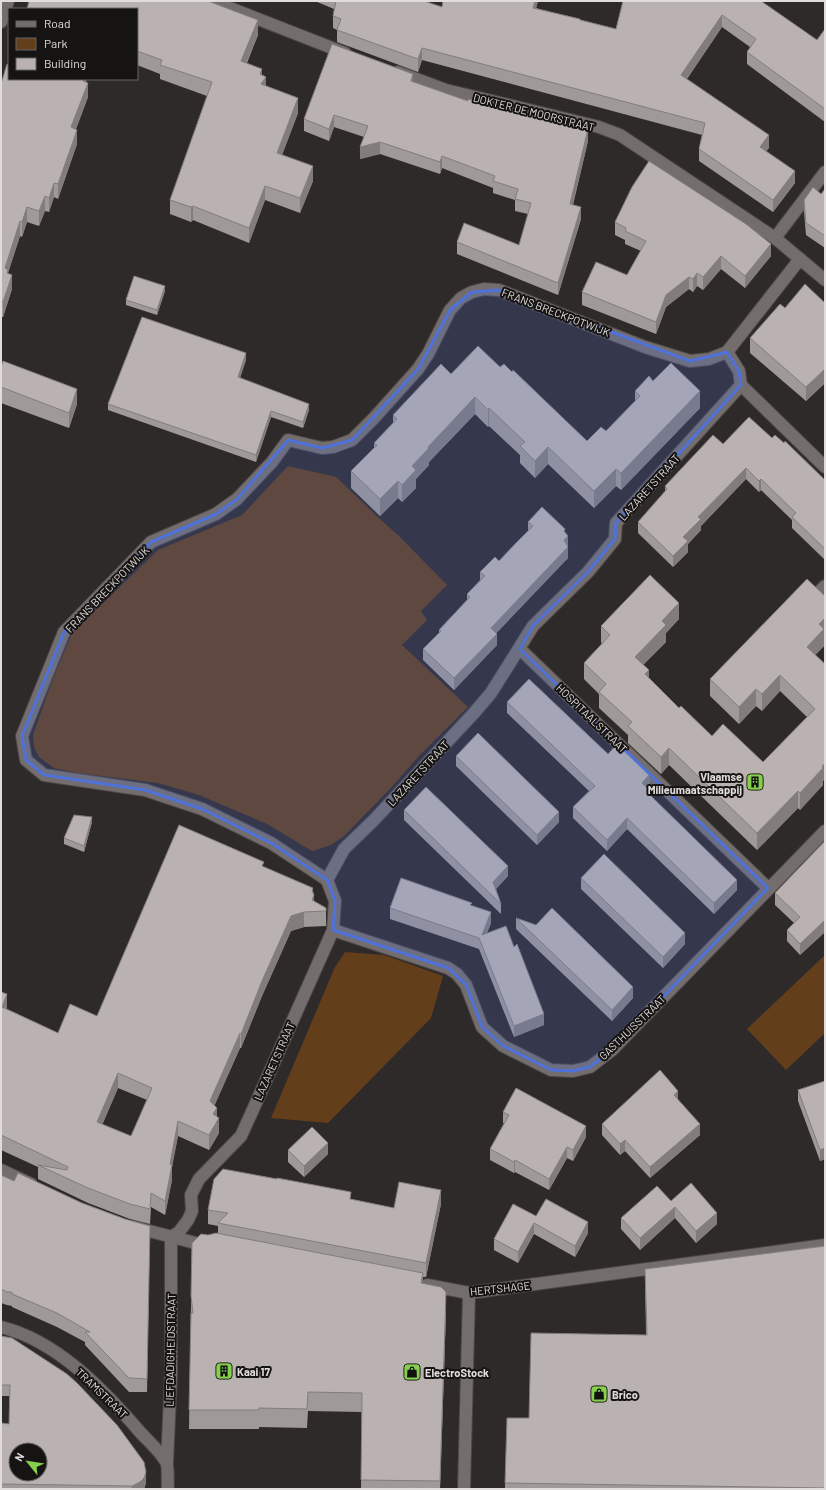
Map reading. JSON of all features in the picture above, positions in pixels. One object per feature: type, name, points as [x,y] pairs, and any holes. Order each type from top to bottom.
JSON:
[{"type":"street","points":[[1,22],[8,1]]},
{"type":"street","points":[[212,1],[356,57]]},
{"type":"street","name":"DOKTER DE MOORSTRAAT","points":[[386,68],[446,90],[599,128],[620,135],[775,238],[825,280]]},
{"type":"street","points":[[775,238],[825,172]]},
{"type":"street","points":[[800,259],[727,352],[739,371],[741,385],[825,467]]},
{"type":"street","name":"FRANS BRECKPOTWIJK","points":[[327,880],[271,843],[202,808],[145,790],[44,775],[26,760],[22,736],[64,632],[152,542],[216,514],[237,499],[272,462],[288,440],[322,448],[333,447],[352,440],[418,369],[428,354],[450,310],[461,298],[472,292],[484,289],[498,290],[645,347],[690,361],[709,359],[727,352]]},
{"type":"street","name":"LAZARETSTRAAT","points":[[171,1237],[179,1232],[188,1220],[192,1211],[191,1195],[199,1179],[241,1136],[333,930],[335,901],[327,880],[344,850],[474,713],[490,693],[520,649],[533,626],[588,572],[615,539],[616,523],[741,385]]},
{"type":"street","name":"HOSPITAALSTRAAT","points":[[520,649],[768,888]]},
{"type":"street","name":"GASTHUISSTRAAT","points":[[333,930],[448,968],[457,974],[466,985],[482,1027],[503,1046],[551,1070],[573,1071],[590,1067],[612,1050],[825,831]]},
{"type":"street","points":[[1,1170],[43,1190]]},
{"type":"street","points":[[120,1223],[206,1247],[216,1244]]},
{"type":"street","name":"LIEFDADIGHEIDSTRAAT","points":[[167,1463],[171,1374],[171,1237]]},
{"type":"street","name":"HERTSHAGE","points":[[415,1282],[469,1293],[825,1245]]},
{"type":"street","points":[[464,1489],[469,1293]]},
{"type":"street","name":"TRAMSTRAAT","points":[[1,1327],[21,1334],[58,1354],[88,1377],[131,1420],[167,1463]]},
{"type":"street","points":[[167,1463],[168,1489]]},
{"type":"highlighted area","points":[[499,290],[690,361],[727,352],[739,371],[741,385],[616,523],[615,539],[588,572],[533,626],[520,649],[768,888],[612,1050],[590,1067],[573,1071],[551,1070],[503,1046],[482,1027],[466,985],[448,968],[333,930],[335,901],[327,880],[271,843],[202,809],[145,790],[44,775],[26,760],[22,736],[64,632],[151,542],[216,514],[237,499],[288,440],[322,448],[352,440],[418,369],[450,310],[472,292]]},
{"type":"green space","points":[[288,466],[336,477],[398,535],[447,585],[421,611],[427,620],[402,645],[468,707],[418,757],[390,789],[344,836],[331,845],[312,851],[267,824],[199,795],[158,783],[77,773],[54,768],[39,757],[34,747],[33,735],[52,681],[72,633],[158,550],[242,515]]},
{"type":"green space","points":[[345,952],[384,955],[443,976],[431,1018],[328,1123],[271,1118],[335,967]]},
{"type":"green space","points":[[825,955],[825,1033],[786,1070],[747,1029]]},
{"type":"building","points":[[29,1],[208,1],[258,20],[241,61],[262,69],[260,74],[266,77],[261,84],[298,98],[277,153],[313,166],[300,198],[265,186],[249,228],[193,206],[191,207],[170,200],[212,82],[160,65],[162,60],[138,51],[138,8],[27,8]]},
{"type":"building","points":[[336,1],[424,1],[442,7],[443,1],[535,1],[533,8],[616,29],[623,1],[761,1],[817,40],[825,29],[825,109],[747,52],[756,39],[722,15],[681,75],[769,135],[760,147],[795,171],[773,200],[699,149],[705,123],[422,48],[418,59],[337,30],[341,19],[333,16]]},
{"type":"building","points":[[332,44],[413,74],[411,81],[468,101],[468,99],[588,129],[570,204],[581,207],[558,283],[457,242],[464,223],[519,245],[531,203],[515,199],[518,189],[493,181],[495,176],[442,156],[440,162],[380,142],[360,147],[368,126],[334,115],[329,129],[304,119]]},
{"type":"building","points":[[7,64],[8,80],[84,80],[88,83],[71,127],[77,130],[58,184],[54,183],[49,198],[45,196],[39,211],[27,207],[22,222],[20,221],[5,268],[8,270],[7,273],[12,275],[3,302],[1,302],[1,84]]},
{"type":"building","points":[[649,161],[746,224],[771,244],[745,276],[721,256],[703,277],[697,273],[693,279],[689,277],[666,295],[656,322],[582,292],[596,262],[627,275],[646,241],[625,231],[626,228],[615,222],[632,187]]},
{"type":"building","points":[[813,187],[821,194],[825,189],[825,236],[806,223],[804,200]]},
{"type":"building","points":[[134,276],[165,286],[157,310],[126,300]]},
{"type":"building","points":[[805,284],[825,303],[825,371],[824,370],[806,387],[750,338],[780,304],[785,308]]},
{"type":"building","points":[[142,317],[246,353],[238,377],[309,404],[303,422],[271,411],[256,455],[108,404]]},
{"type":"building","points":[[478,346],[500,367],[504,364],[512,372],[513,370],[587,441],[601,427],[606,431],[640,396],[635,391],[649,376],[653,381],[671,363],[700,391],[621,473],[616,469],[594,491],[548,447],[535,461],[520,446],[525,442],[475,397],[412,466],[416,470],[402,485],[398,481],[380,499],[351,471],[377,445],[374,443],[397,419],[393,415],[441,364],[451,374]]},
{"type":"building","points":[[3,361],[77,389],[69,413],[1,387],[1,367]]},
{"type":"building","points":[[749,417],[772,438],[775,435],[784,443],[785,441],[825,480],[825,549],[792,517],[796,513],[761,479],[759,481],[746,468],[698,517],[701,519],[683,537],[688,541],[673,556],[638,522],[667,489],[665,486],[713,435],[723,444]]},
{"type":"building","points":[[542,507],[565,529],[564,531],[568,536],[564,540],[568,547],[491,628],[497,634],[454,678],[423,649],[441,631],[439,630],[470,597],[467,594],[485,576],[480,572],[495,557],[499,561],[533,526],[528,522]]},
{"type":"building","points":[[650,575],[679,603],[662,621],[666,625],[635,657],[649,670],[645,674],[679,708],[681,706],[712,736],[723,724],[763,762],[815,709],[780,675],[762,694],[756,689],[739,707],[710,679],[807,579],[825,596],[825,618],[819,624],[824,629],[807,647],[825,664],[825,763],[822,767],[823,768],[800,793],[798,791],[757,833],[669,748],[661,757],[628,726],[632,722],[599,692],[606,684],[584,663],[610,635],[601,626]]},
{"type":"building","points":[[529,679],[608,754],[618,743],[650,774],[642,783],[652,793],[650,795],[737,880],[714,903],[627,818],[607,840],[573,807],[595,786],[507,702]]},
{"type":"building","points":[[478,733],[559,812],[537,835],[456,756]]},
{"type":"building","points":[[426,787],[508,866],[493,882],[501,904],[404,810]]},
{"type":"building","points":[[74,815],[92,817],[84,846],[64,838]]},
{"type":"building","points":[[179,825],[264,862],[262,866],[313,888],[312,890],[314,895],[312,900],[326,908],[326,911],[304,912],[291,916],[262,981],[241,1034],[240,1033],[210,1101],[217,1108],[213,1114],[219,1118],[209,1135],[178,1121],[165,1201],[151,1193],[150,1209],[130,1204],[88,1188],[38,1165],[67,1170],[68,1167],[1,1135],[1,992],[7,994],[2,1007],[58,1033],[70,1004],[97,1016]],"holes":[[[118,1073],[152,1088],[131,1136],[97,1122]]]},
{"type":"building","points":[[825,841],[825,920],[800,944],[787,930],[800,917],[775,893]]},
{"type":"building","points":[[604,854],[685,933],[663,957],[581,878]]},
{"type":"building","points":[[401,878],[472,903],[470,905],[491,912],[482,935],[506,926],[514,947],[517,944],[544,1014],[514,1026],[479,938],[390,908]]},
{"type":"building","points":[[552,908],[633,987],[612,1010],[516,918],[536,925]]},
{"type":"building","points":[[660,1070],[678,1091],[674,1095],[700,1124],[650,1167],[625,1140],[620,1144],[602,1124]]},
{"type":"building","points":[[825,1081],[825,1148],[820,1150],[798,1090]]},
{"type":"building","points":[[516,1088],[586,1126],[573,1150],[567,1147],[549,1179],[515,1160],[514,1162],[490,1149],[509,1115],[503,1112]]},
{"type":"building","points":[[312,1127],[328,1143],[304,1166],[288,1150]]},
{"type":"building","points":[[223,1169],[351,1192],[350,1199],[394,1208],[399,1182],[441,1190],[426,1263],[218,1223],[228,1213],[208,1210],[214,1179]]},
{"type":"building","points":[[18,1173],[82,1203],[125,1219],[150,1226],[147,1379],[129,1378],[85,1332],[90,1332],[57,1313],[12,1294],[12,1292],[7,1292],[1,1289],[1,1175],[14,1181]]},
{"type":"building","points":[[691,1183],[717,1213],[696,1231],[675,1207],[640,1238],[621,1218],[657,1186],[671,1201]]},
{"type":"building","points":[[546,1199],[588,1222],[575,1246],[534,1223],[518,1252],[494,1239],[513,1204],[536,1216]]},
{"type":"building","points":[[216,1233],[423,1273],[421,1283],[441,1287],[446,1292],[440,1481],[361,1480],[362,1393],[308,1392],[307,1409],[259,1408],[259,1410],[189,1410],[191,1313],[193,1313],[191,1296],[192,1243],[201,1234],[208,1235]]},
{"type":"building","points":[[825,1246],[825,1488],[505,1483],[507,1418],[529,1418],[531,1333],[647,1335],[645,1269]]},
{"type":"building","points":[[1,1336],[12,1338],[67,1374],[77,1383],[117,1425],[144,1462],[146,1472],[144,1478],[132,1486],[1,1484],[1,1423],[9,1424],[10,1385],[1,1385]]},
{"type":"place","name":"Vlaamse Milieumaatschappij","points":[[755,782]]},
{"type":"place","name":"Kaai 17","points":[[224,1371]]},
{"type":"place","name":"ElectroStock","points":[[412,1372]]},
{"type":"place","name":"Brico","points":[[599,1394]]}]
